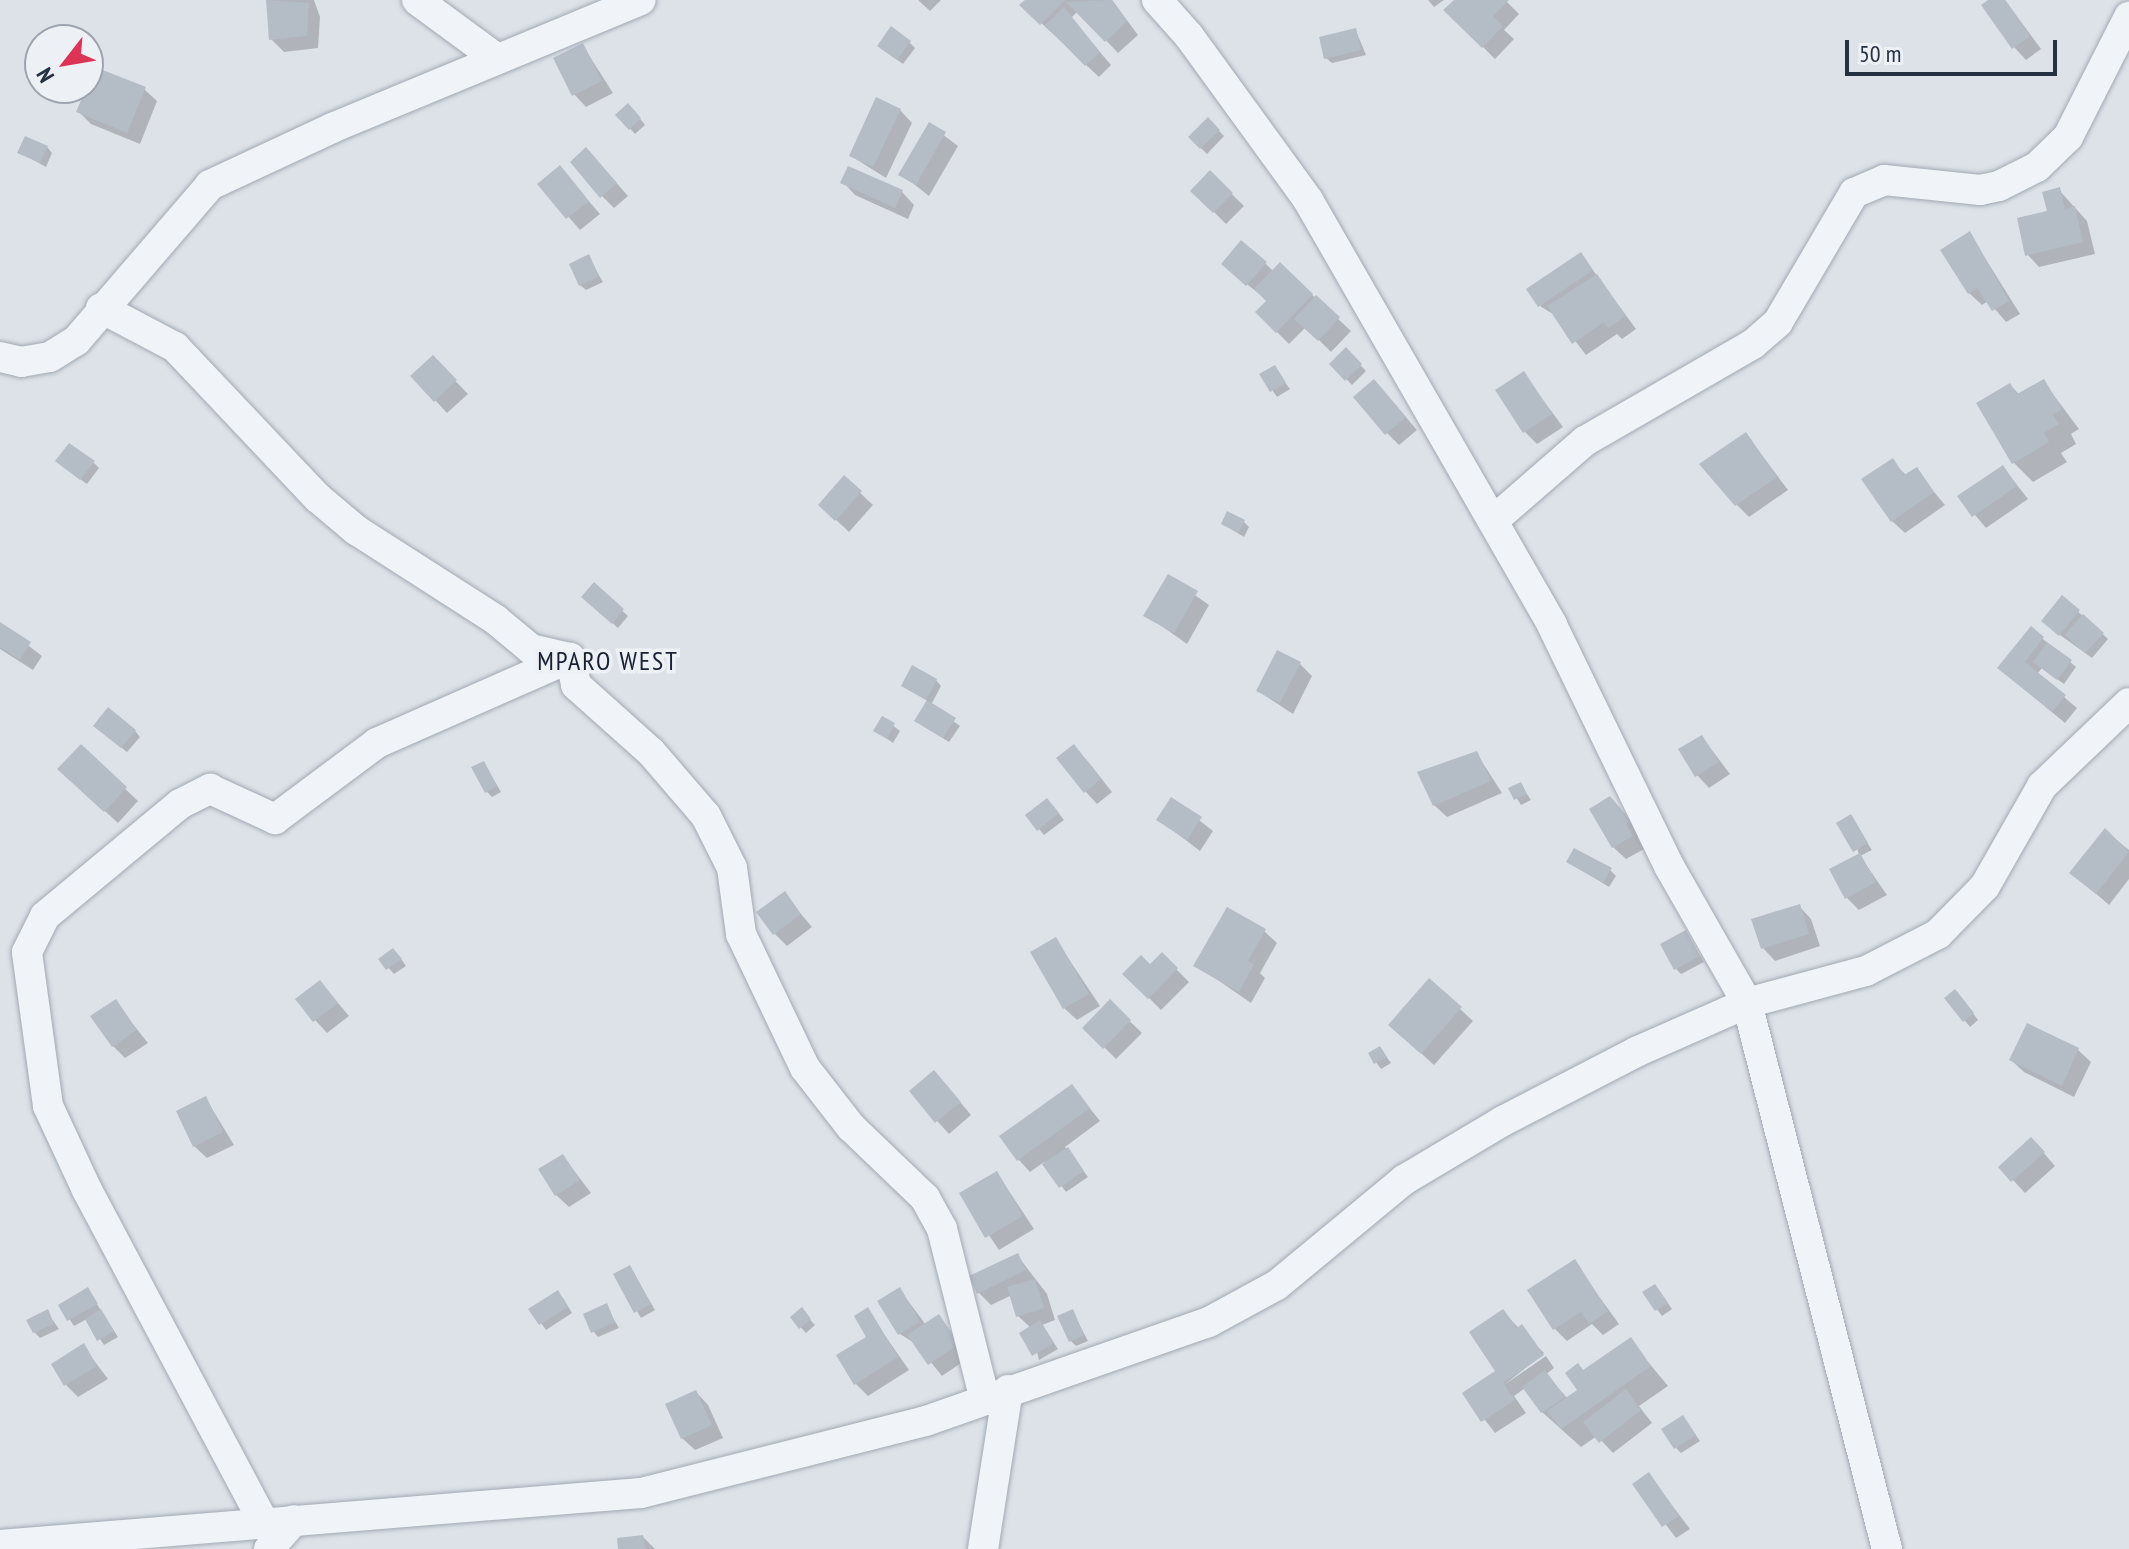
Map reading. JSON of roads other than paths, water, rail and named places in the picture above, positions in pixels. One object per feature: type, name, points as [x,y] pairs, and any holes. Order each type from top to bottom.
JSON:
[{"type":"street","points":[[417,0],[496,58]]},
{"type":"street","points":[[0,357],[21,362],[50,357],[76,341],[101,308],[210,185],[496,58],[641,0]]},
{"type":"street","points":[[1157,0],[1189,36],[1308,200],[1552,625],[1669,866],[1747,1003],[1887,1549]]},
{"type":"street","points":[[1494,520],[1585,441],[1753,344],[1770,329],[1799,293],[1854,193],[1884,180],[1980,190],[1999,186],[2037,167],[2068,137],[2129,17]]},
{"type":"street","points":[[101,308],[175,347],[318,498],[356,530],[496,620],[531,649],[570,658]]},
{"type":"street","points":[[570,658],[576,685],[651,752],[724,845],[741,934],[805,1068],[851,1127],[931,1209],[949,1248],[996,1395],[983,1549]]},
{"type":"street","points":[[266,1535],[87,1190],[48,1106],[27,952],[45,916],[180,804],[210,789],[275,819],[377,743],[570,658]]},
{"type":"street","points":[[0,1545],[266,1535],[294,1520],[641,1493],[926,1421],[1079,1369],[1246,1304],[1277,1285],[1404,1180],[1503,1121],[1636,1052],[1747,1003],[1866,971],[1938,934],[1985,886],[2042,786],[2129,703]]},
{"type":"district","name":"MPARO WEST","points":[[608,661]]}]
